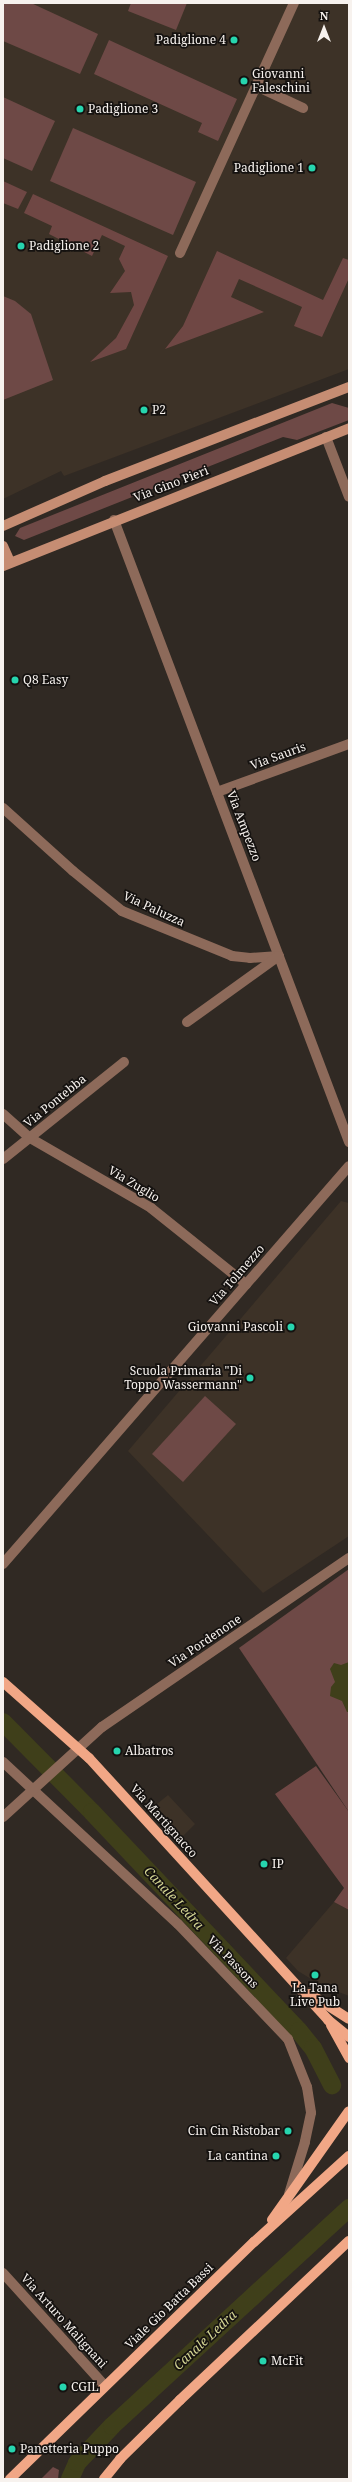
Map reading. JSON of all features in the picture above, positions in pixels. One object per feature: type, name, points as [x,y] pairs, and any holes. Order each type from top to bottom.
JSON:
[{"type":"main road","points":[[3,526],[106,481],[349,388]]},
{"type":"main road","points":[[338,392],[349,396]]},
{"type":"main road","name":"Via Gino Pieri","points":[[7,564],[114,520],[349,428]]},
{"type":"main road","points":[[3,546],[7,564]]},
{"type":"main road","name":"Via Martignacco","points":[[3,1682],[78,1748],[328,2020],[349,2037]]},
{"type":"main road","name":"Via Martignacco","points":[[298,1987],[349,2019]]},
{"type":"main road","points":[[329,2006],[349,2012]]},
{"type":"main road","points":[[328,2020],[349,2058]]},
{"type":"main road","points":[[254,2242],[287,2201],[349,2111]]},
{"type":"main road","name":"Viale Gio Batta Bassi","points":[[10,2479],[254,2242],[349,2156]]},
{"type":"main road","points":[[104,2479],[120,2459],[180,2400],[349,2241]]},
{"type":"street","points":[[180,253],[294,3]]},
{"type":"street","points":[[256,86],[303,108]]},
{"type":"street","points":[[326,437],[349,497]]},
{"type":"street","name":"Via Ampezzo","points":[[114,520],[349,1142]]},
{"type":"street","name":"Via Sauris","points":[[217,792],[349,744]]},
{"type":"street","name":"Via Paluzza","points":[[3,808],[122,912],[232,956],[250,958],[279,956]]},
{"type":"street","points":[[187,1022],[279,956]]},
{"type":"street","name":"Via Pontebba","points":[[3,1159],[124,1062]]},
{"type":"street","name":"Via Zuglio","points":[[3,1114],[30,1138],[151,1208],[246,1284]]},
{"type":"street","name":"Via Tolmezzo","points":[[3,1564],[349,1166]]},
{"type":"street","name":"Via Pordenone","points":[[3,1817],[102,1727],[349,1558]]},
{"type":"street","name":"Via Passons","points":[[3,1762],[178,1924],[288,2038],[307,2087],[310,2103],[310,2124],[287,2201]]},
{"type":"street","name":"Via Arturo Malignani","points":[[3,2273],[105,2386]]},
{"type":"shaded area","points":[[3,3],[349,3],[349,369],[64,476],[61,471],[3,499]]},
{"type":"shaded area","points":[[3,3],[31,3],[98,34],[80,74],[3,41]]},
{"type":"shaded area","points":[[131,3],[187,3],[176,30],[128,11]]},
{"type":"shaded area","points":[[109,40],[237,99],[218,141],[198,132],[202,123],[94,74]]},
{"type":"shaded area","points":[[3,97],[55,121],[32,171],[3,158]]},
{"type":"shaded area","points":[[73,128],[196,182],[173,235],[50,181]]},
{"type":"shaded area","points":[[3,181],[27,192],[18,209],[3,203]]},
{"type":"shaded area","points":[[33,194],[168,256],[126,349],[90,362],[116,338],[134,305],[131,292],[110,293],[125,271],[119,259],[125,246],[102,235],[92,256],[49,234],[52,226],[24,213]]},
{"type":"shaded area","points":[[217,251],[323,300],[343,258],[349,260],[349,278],[322,337],[294,326],[302,307],[239,279],[231,297],[264,312],[165,349],[183,326]]},
{"type":"shaded area","points":[[3,296],[15,301],[31,314],[53,380],[3,400]]},
{"type":"shaded area","points":[[332,403],[349,408],[349,420],[297,440],[283,437],[24,540],[15,536],[20,528]]},
{"type":"shaded area","name":"Giovanni Pascoli","points":[[341,1201],[349,1203],[349,1536],[263,1593],[128,1451]]},
{"type":"shaded area","points":[[205,1396],[236,1424],[183,1482],[152,1454]]},
{"type":"shaded area","points":[[349,1569],[349,1812],[239,1648]]},
{"type":"shaded area","points":[[349,1662],[349,1712],[347,1712],[342,1701],[330,1696],[331,1687],[335,1682],[330,1669],[334,1663],[341,1665]]},
{"type":"shaded area","points":[[316,1766],[349,1812],[349,1910],[334,1902],[344,1888],[275,1794]]},
{"type":"shaded area","points":[[168,1795],[195,1824],[180,1839],[151,1809]]},
{"type":"shaded area","points":[[334,1902],[349,1910],[349,1996],[321,1985],[298,1971],[286,1958]]},
{"type":"shaded area","points":[[53,2467],[59,2470],[58,2479],[41,2479]]},
{"type":"waterway","name":"Canale Ledra","points":[[3,1722],[92,1812],[299,2031],[313,2048],[332,2085]]},
{"type":"waterway","name":"Canale Ledra","points":[[70,2479],[77,2463],[112,2426],[349,2208]]},
{"type":"place","name":"Padiglione 4","points":[[234,40]]},
{"type":"place","name":"Giovanni Faleschini","points":[[244,81]]},
{"type":"place","name":"Padiglione 3","points":[[80,109]]},
{"type":"place","name":"Padiglione 1","points":[[312,168]]},
{"type":"place","name":"Padiglione 2","points":[[21,246]]},
{"type":"place","name":"P2","points":[[144,410]]},
{"type":"place","name":"Q8 Easy","points":[[15,680]]},
{"type":"place","name":"Giovanni Pascoli","points":[[291,1327]]},
{"type":"place","name":"Scuola Primaria \"Di Toppo Wassermann\"","points":[[250,1378]]},
{"type":"place","name":"Albatros","points":[[117,1751]]},
{"type":"place","name":"IP","points":[[264,1864]]},
{"type":"place","name":"La Tana Live Pub","points":[[315,1975]]},
{"type":"place","name":"Cin Cin Ristobar","points":[[288,2131]]},
{"type":"place","name":"La cantina","points":[[276,2156]]},
{"type":"place","name":"McFit","points":[[263,2361]]},
{"type":"place","name":"CGIL","points":[[63,2387]]},
{"type":"place","name":"Panetteria Puppo","points":[[12,2449]]}]
